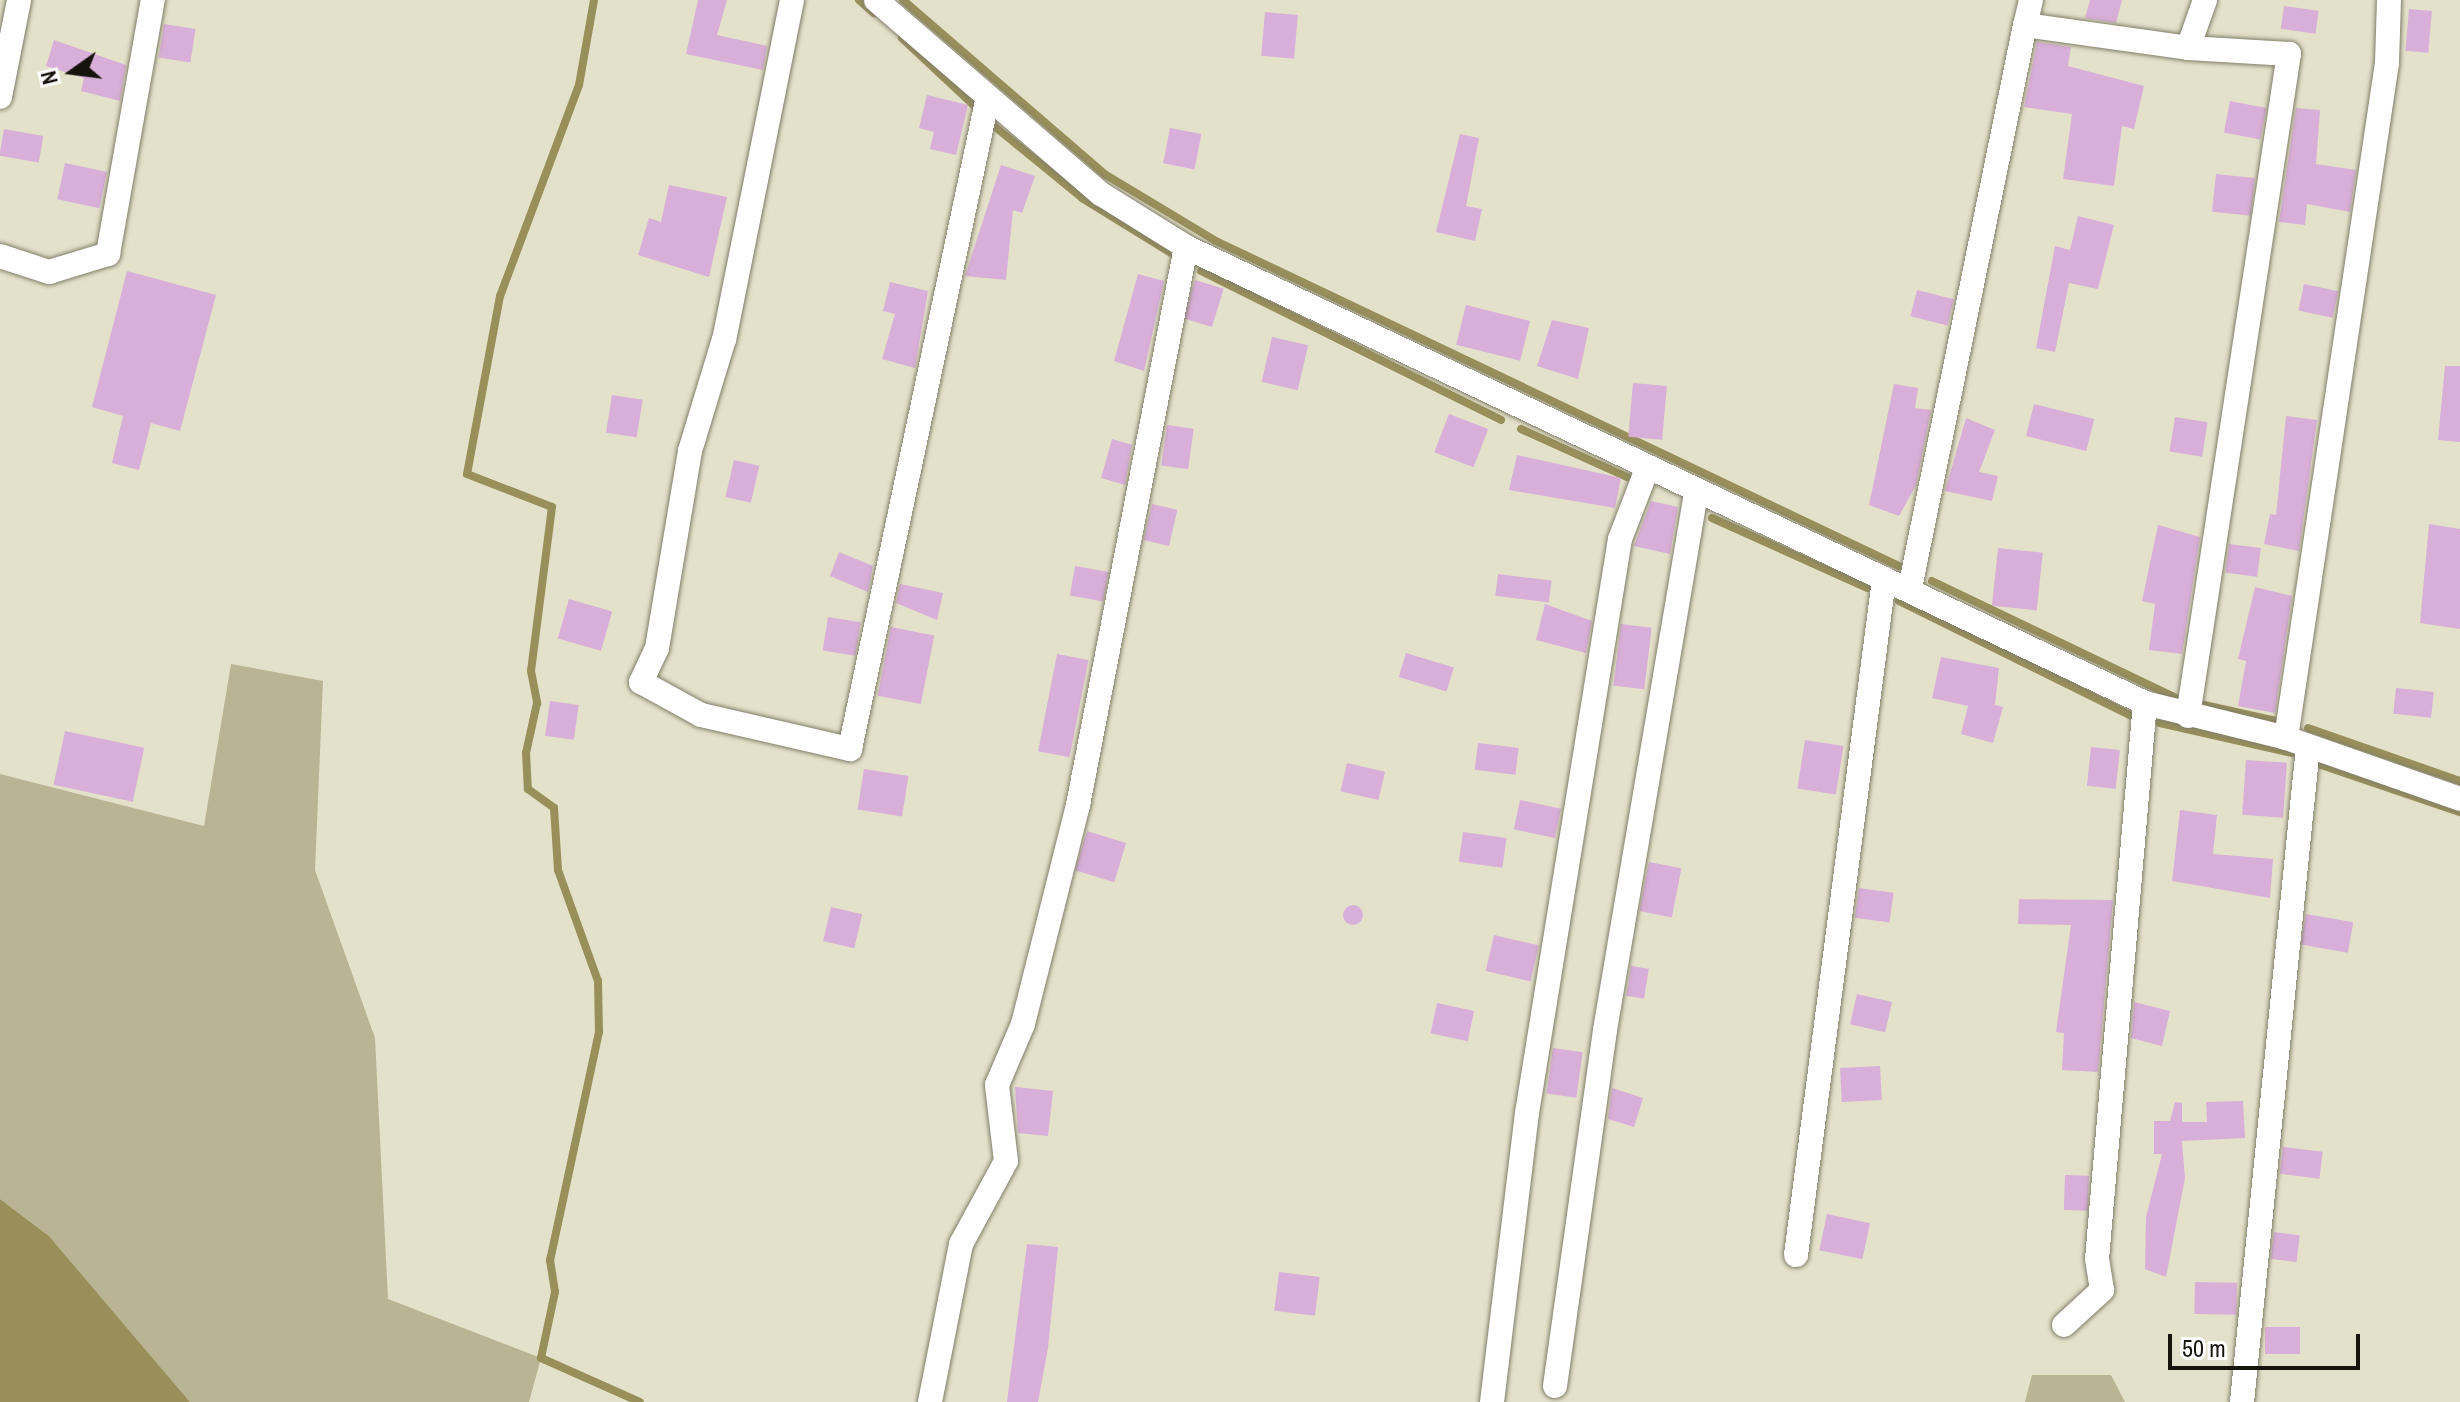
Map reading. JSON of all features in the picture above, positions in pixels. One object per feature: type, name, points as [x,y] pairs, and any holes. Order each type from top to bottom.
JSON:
[{"type":"street","points":[[0,97],[19,0]]},
{"type":"street","points":[[0,256],[49,272],[108,254],[153,0]]},
{"type":"street","points":[[792,0],[724,339],[690,451],[657,648],[641,682],[701,715],[850,749],[987,101]]},
{"type":"street","points":[[876,0],[987,101],[1101,194],[1186,247],[1696,493],[1910,588],[2145,703],[2297,743],[2460,799]]},
{"type":"street","points":[[1910,588],[2031,0]]},
{"type":"street","points":[[2188,48],[2205,0]]},
{"type":"street","points":[[2242,1402],[2297,743],[2387,63],[2389,0]]},
{"type":"street","points":[[2025,25],[2188,48],[2289,54],[2188,716]]},
{"type":"street","points":[[930,1402],[961,1244],[1006,1161],[997,1085],[1023,1024],[1078,805],[1186,247]]},
{"type":"street","points":[[1492,1402],[1527,1113],[1615,570],[1647,469]]},
{"type":"street","points":[[1555,1386],[1605,1030],[1696,493]]},
{"type":"street","points":[[1796,1255],[1884,579]]},
{"type":"street","points":[[2064,1325],[2102,1290],[2097,1259],[2145,703]]},
{"type":"shaded area","points":[[231,664],[323,681],[315,870],[375,1038],[388,1299],[541,1358],[529,1402],[190,1402],[49,1236],[0,1199],[0,774],[204,826]]},
{"type":"shaded area","points":[[0,1199],[49,1236],[190,1402],[0,1402]]},
{"type":"shaded area","points":[[2032,1375],[2111,1375],[2125,1402],[2025,1402]]},
{"type":"building","points":[[698,0],[727,0],[717,35],[767,46],[763,70],[686,54]]},
{"type":"building","points":[[2090,0],[2122,0],[2116,23],[2085,18]]},
{"type":"building","points":[[2284,6],[2319,11],[2315,34],[2281,29]]},
{"type":"building","points":[[2409,9],[2432,11],[2428,53],[2405,51]]},
{"type":"building","points":[[1265,12],[1298,15],[1294,59],[1261,56]]},
{"type":"building","points":[[164,24],[196,29],[190,63],[159,58]]},
{"type":"building","points":[[54,40],[126,65],[120,101],[81,91],[84,78],[46,66]]},
{"type":"building","points":[[2037,42],[2071,47],[2068,66],[2144,86],[2134,129],[2122,126],[2114,186],[2063,179],[2072,114],[2024,107]]},
{"type":"building","points":[[927,95],[968,105],[956,155],[930,149],[934,132],[919,128]]},
{"type":"building","points":[[2230,101],[2266,108],[2260,139],[2224,132]]},
{"type":"building","points":[[2296,108],[2320,110],[2316,164],[2356,170],[2350,212],[2307,204],[2305,225],[2279,222]]},
{"type":"building","points":[[1170,128],[1201,134],[1195,169],[1163,163]]},
{"type":"building","points":[[4,129],[43,136],[39,163],[0,156]]},
{"type":"building","points":[[1460,134],[1479,138],[1466,206],[1482,209],[1475,241],[1436,232]]},
{"type":"building","points":[[65,163],[107,172],[99,208],[57,199]]},
{"type":"building","points":[[1001,165],[1035,176],[1022,213],[1013,210],[1006,280],[965,276]]},
{"type":"building","points":[[2216,174],[2255,178],[2251,216],[2212,212]]},
{"type":"building","points":[[669,185],[727,197],[709,277],[638,255],[649,218],[661,222]]},
{"type":"building","points":[[2078,216],[2114,225],[2098,289],[2069,283],[2055,352],[2036,348],[2055,246],[2070,250]]},
{"type":"building","points":[[127,271],[216,295],[180,431],[151,423],[139,470],[112,463],[123,416],[92,407]]},
{"type":"building","points":[[1138,274],[1164,281],[1144,371],[1114,361]]},
{"type":"building","points":[[1195,280],[1224,289],[1212,327],[1183,318]]},
{"type":"building","points":[[890,282],[928,291],[915,368],[882,359],[895,314],[883,311]]},
{"type":"building","points":[[2304,284],[2338,291],[2333,318],[2298,310]]},
{"type":"building","points":[[1917,290],[1954,299],[1947,325],[1910,316]]},
{"type":"building","points":[[1466,305],[1530,321],[1520,361],[1456,345]]},
{"type":"building","points":[[1552,320],[1589,328],[1578,379],[1537,366]]},
{"type":"building","points":[[1272,337],[1308,345],[1298,390],[1262,382]]},
{"type":"building","points":[[2445,366],[2460,366],[2460,442],[2438,440]]},
{"type":"building","points":[[1633,383],[1667,386],[1662,440],[1628,437]]},
{"type":"building","points":[[1894,384],[1918,388],[1915,408],[1931,410],[1916,485],[1899,516],[1869,505]]},
{"type":"building","points":[[612,395],[643,400],[637,437],[606,433]]},
{"type":"building","points":[[2034,404],[2094,419],[2086,451],[2026,436]]},
{"type":"building","points":[[1449,414],[1488,429],[1474,467],[1434,452]]},
{"type":"building","points":[[2286,416],[2317,420],[2299,551],[2264,544],[2270,514],[2276,515]]},
{"type":"building","points":[[2175,417],[2208,422],[2202,457],[2170,452]]},
{"type":"building","points":[[1966,418],[1995,430],[1979,472],[1998,476],[1992,501],[1945,491]]},
{"type":"building","points":[[1167,425],[1194,429],[1188,469],[1161,466]]},
{"type":"building","points":[[1112,439],[1132,445],[1125,485],[1101,478]]},
{"type":"building","points":[[1517,455],[1621,478],[1615,508],[1509,490]]},
{"type":"building","points":[[734,460],[759,466],[751,503],[725,497]]},
{"type":"building","points":[[1651,501],[1678,507],[1670,554],[1634,546]]},
{"type":"building","points":[[1152,504],[1177,510],[1169,546],[1144,540]]},
{"type":"building","points":[[2429,524],[2460,529],[2460,629],[2420,623]]},
{"type":"building","points":[[2158,525],[2200,537],[2182,654],[2149,650],[2155,604],[2142,601]]},
{"type":"building","points":[[2229,544],[2261,548],[2257,577],[2225,573]]},
{"type":"building","points":[[1998,548],[2043,553],[2037,610],[1992,606]]},
{"type":"building","points":[[839,552],[873,566],[868,592],[830,576]]},
{"type":"building","points":[[1075,566],[1108,572],[1103,601],[1070,596]]},
{"type":"building","points":[[1498,574],[1552,581],[1549,602],[1495,596]]},
{"type":"building","points":[[900,584],[943,593],[937,620],[896,603]]},
{"type":"building","points":[[2255,587],[2292,596],[2275,713],[2238,706],[2246,661],[2238,659]]},
{"type":"building","points":[[569,599],[612,611],[601,651],[558,638]]},
{"type":"building","points":[[1545,604],[1592,621],[1586,653],[1536,640]]},
{"type":"building","points":[[828,617],[861,622],[855,656],[823,651]]},
{"type":"building","points":[[1621,624],[1652,628],[1644,689],[1613,686]]},
{"type":"building","points":[[891,627],[934,635],[921,704],[878,696]]},
{"type":"building","points":[[1406,653],[1454,668],[1447,692],[1399,677]]},
{"type":"building","points":[[1057,654],[1088,660],[1070,757],[1038,751]]},
{"type":"building","points":[[1941,657],[1999,668],[1995,705],[2003,707],[1993,743],[1961,734],[1968,706],[1932,698]]},
{"type":"building","points":[[2396,688],[2434,692],[2431,718],[2393,714]]},
{"type":"building","points":[[550,701],[579,705],[574,740],[545,736]]},
{"type":"building","points":[[65,731],[144,748],[133,802],[54,785]]},
{"type":"building","points":[[1805,740],[1844,746],[1836,794],[1797,788]]},
{"type":"building","points":[[1478,743],[1519,748],[1515,775],[1475,770]]},
{"type":"building","points":[[2091,747],[2120,750],[2116,789],[2087,786]]},
{"type":"building","points":[[2246,760],[2287,763],[2283,818],[2242,815]]},
{"type":"building","points":[[1347,763],[1385,772],[1378,800],[1340,791]]},
{"type":"building","points":[[864,769],[908,776],[902,817],[858,809]]},
{"type":"building","points":[[1520,800],[1561,809],[1555,838],[1514,829]]},
{"type":"building","points":[[2180,810],[2217,815],[2213,854],[2273,859],[2270,898],[2172,881]]},
{"type":"building","points":[[1087,831],[1126,843],[1114,882],[1075,870]]},
{"type":"building","points":[[1463,832],[1507,838],[1502,868],[1459,862]]},
{"type":"building","points":[[1649,862],[1681,868],[1672,917],[1639,911]]},
{"type":"building","points":[[1859,888],[1894,893],[1889,923],[1855,918]]},
{"type":"building","points":[[2019,899],[2113,900],[2098,1072],[2062,1070],[2064,1033],[2056,1032],[2071,925],[2018,924]]},
{"type":"building","points":[[1349,905],[1357,905],[1363,915],[1357,925],[1349,925],[1343,919],[1343,911]]},
{"type":"building","points":[[831,907],[862,914],[854,948],[823,941]]},
{"type":"building","points":[[2306,914],[2353,922],[2348,953],[2301,945]]},
{"type":"building","points":[[1494,935],[1539,945],[1530,981],[1486,971]]},
{"type":"building","points":[[1631,966],[1649,969],[1644,998],[1626,996]]},
{"type":"building","points":[[1857,994],[1892,1002],[1885,1032],[1850,1024]]},
{"type":"building","points":[[2134,1002],[2170,1011],[2162,1046],[2131,1038]]},
{"type":"building","points":[[1437,1003],[1474,1011],[1468,1041],[1431,1033]]},
{"type":"building","points":[[1553,1048],[1583,1052],[1576,1098],[1547,1094]]},
{"type":"building","points":[[1880,1066],[1882,1100],[1842,1102],[1840,1068]]},
{"type":"building","points":[[1015,1087],[1053,1091],[1048,1136],[1018,1133]]},
{"type":"building","points":[[1612,1088],[1643,1098],[1634,1127],[1608,1119]]},
{"type":"building","points":[[2243,1101],[2245,1138],[2182,1141],[2185,1178],[2166,1277],[2145,1269],[2146,1217],[2162,1154],[2154,1154],[2154,1121],[2170,1121],[2175,1102],[2182,1103],[2182,1122],[2207,1122],[2206,1102]]},
{"type":"building","points":[[2283,1147],[2323,1152],[2319,1179],[2280,1174]]},
{"type":"building","points":[[2065,1175],[2089,1176],[2088,1211],[2064,1210]]},
{"type":"building","points":[[1827,1214],[1870,1223],[1862,1259],[1819,1250]]},
{"type":"building","points":[[2274,1232],[2300,1235],[2297,1262],[2271,1259]]},
{"type":"building","points":[[1027,1244],[1058,1247],[1048,1348],[1038,1402],[1007,1402]]},
{"type":"building","points":[[1279,1272],[1320,1277],[1315,1316],[1274,1311]]},
{"type":"building","points":[[2195,1282],[2237,1283],[2236,1315],[2194,1314]]},
{"type":"building","points":[[2265,1327],[2300,1327],[2300,1354],[2265,1354]]},
{"type":"waterway","points":[[594,0],[579,85],[500,296],[467,474],[552,507],[531,671],[537,703],[526,753],[528,789],[554,808],[558,870],[598,981],[599,1032],[550,1260],[555,1292],[541,1358],[640,1402]]},
{"type":"waterway","points":[[859,0],[874,13]]},
{"type":"waterway","points":[[903,0],[1106,175],[1216,241],[1899,566]]},
{"type":"waterway","points":[[902,38],[979,110]]},
{"type":"waterway","points":[[988,121],[1082,198],[1171,253]]},
{"type":"waterway","points":[[1201,271],[1501,420]]},
{"type":"waterway","points":[[1521,429],[1627,477]]},
{"type":"waterway","points":[[1712,518],[1867,588]]},
{"type":"waterway","points":[[1932,581],[2176,698]]},
{"type":"waterway","points":[[1899,601],[2130,715]]},
{"type":"waterway","points":[[2204,705],[2277,721]]},
{"type":"waterway","points":[[2160,723],[2292,753]]},
{"type":"waterway","points":[[2308,728],[2460,781]]},
{"type":"waterway","points":[[2321,765],[2460,812]]}]
